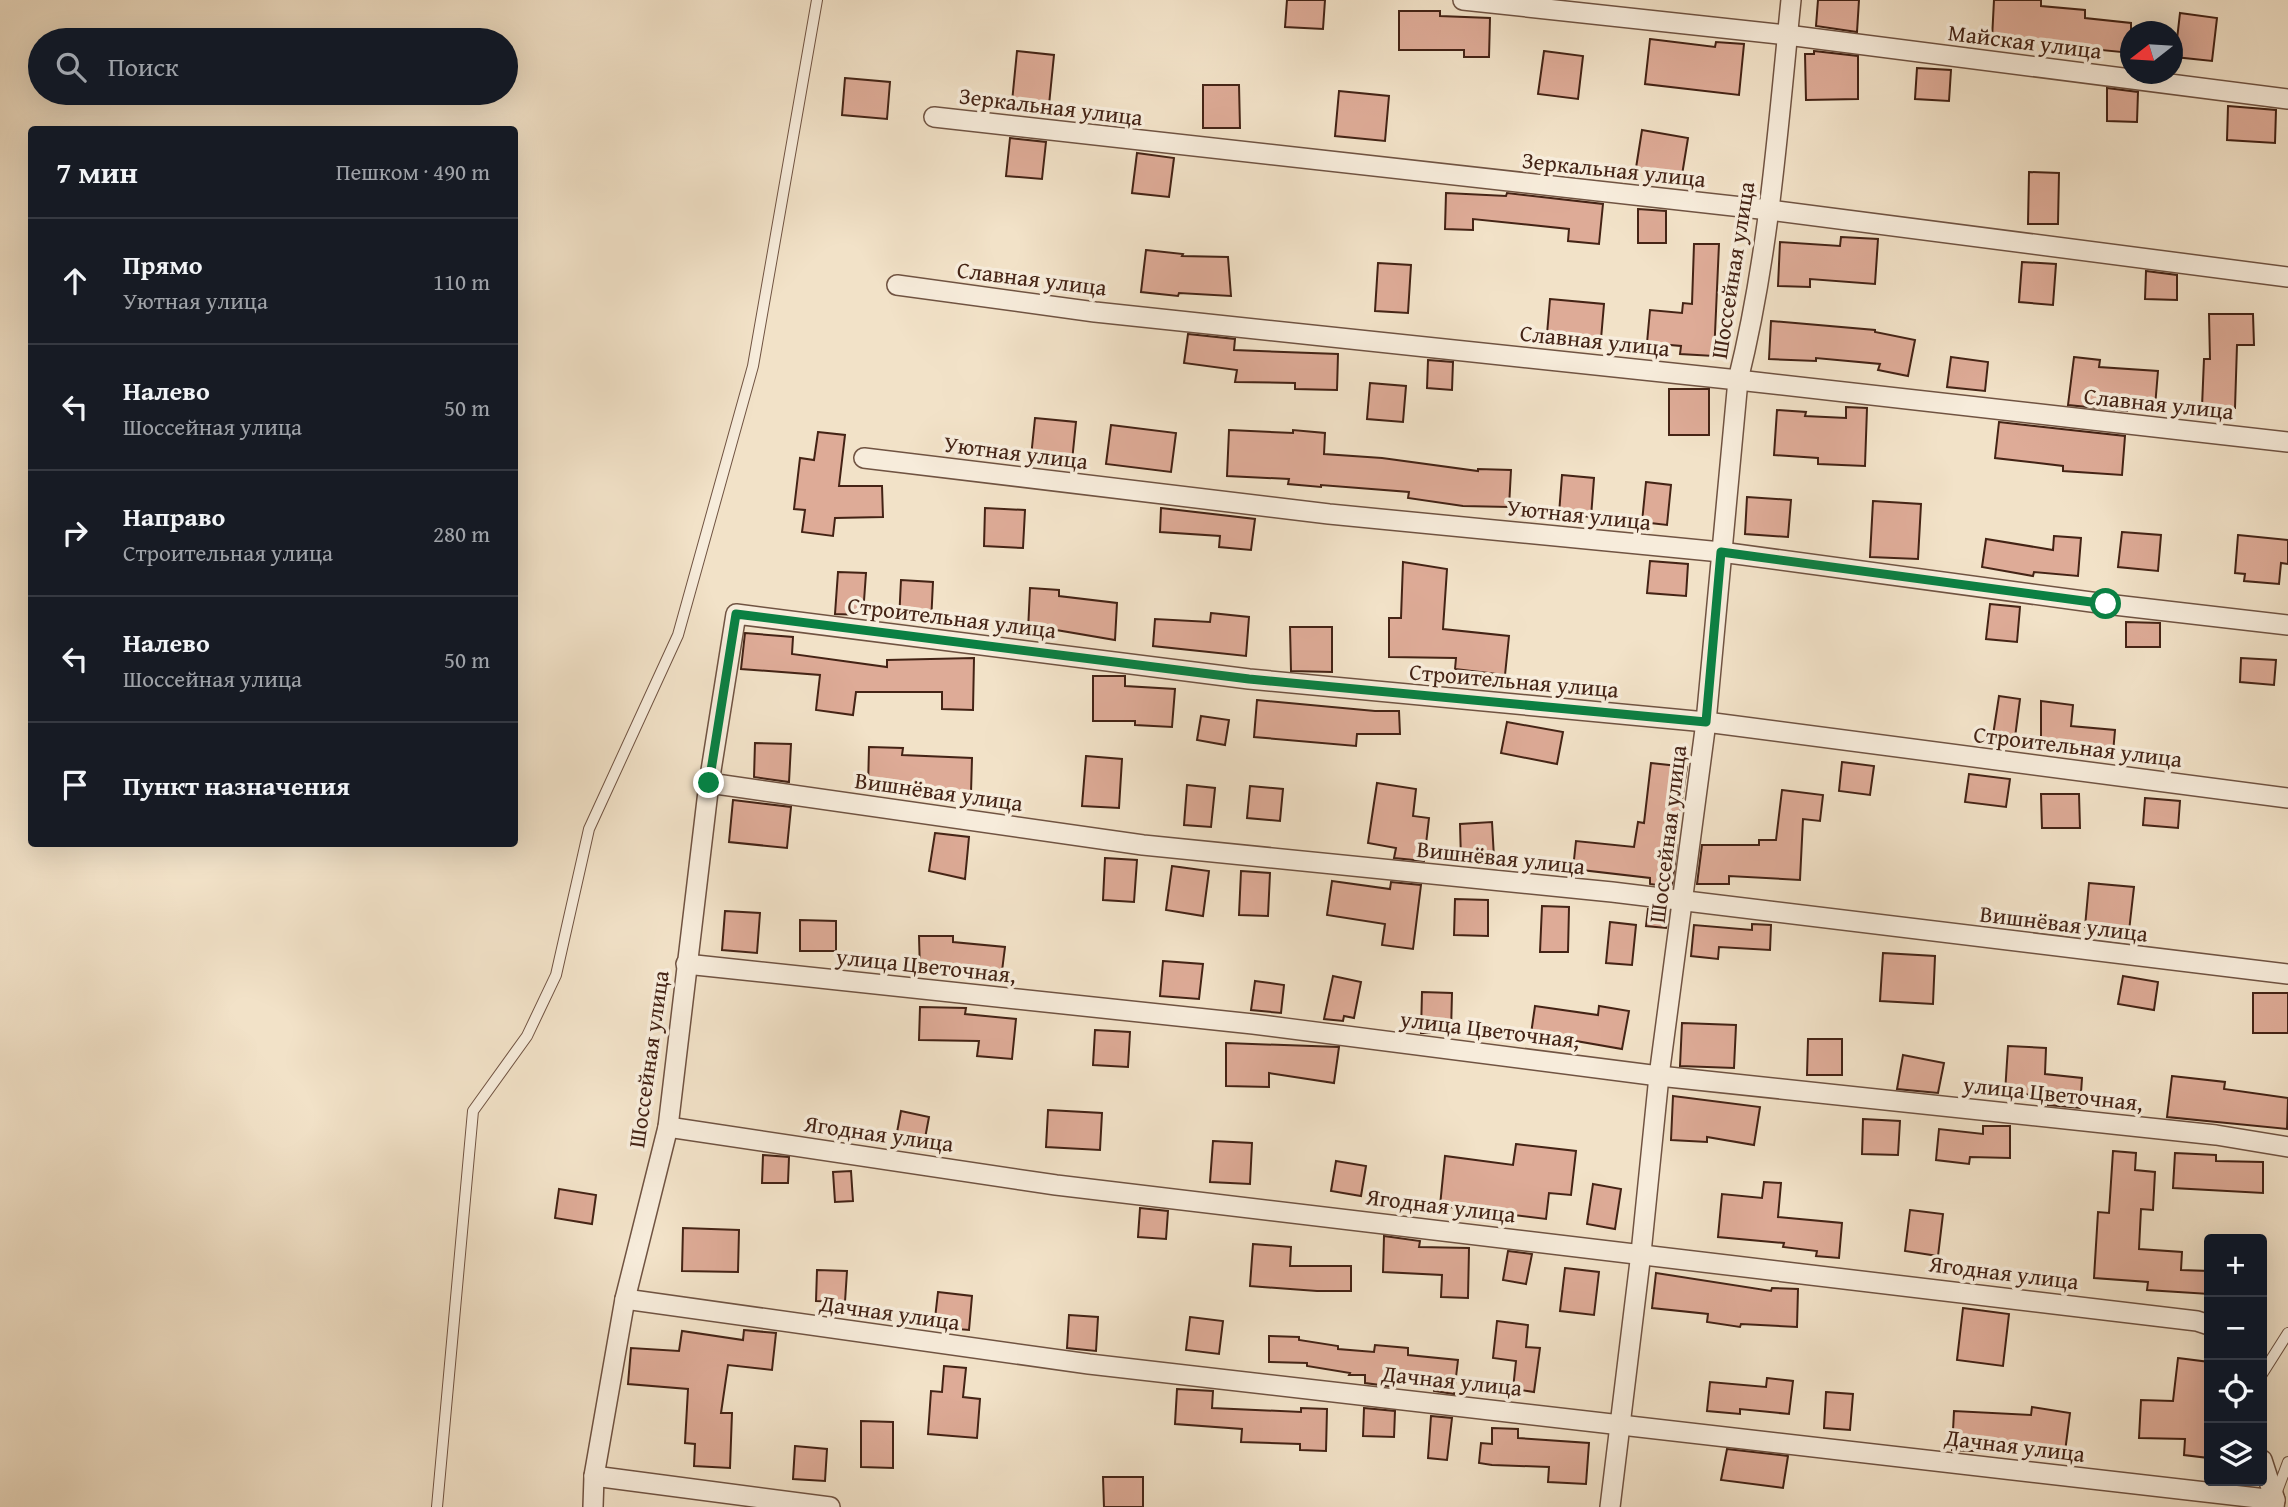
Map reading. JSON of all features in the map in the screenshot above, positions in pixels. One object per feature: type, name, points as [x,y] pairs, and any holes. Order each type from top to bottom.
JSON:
[{"type":"street","name":"Майская улица","points":[[1464,0],[1787,35],[2288,99]]},
{"type":"street","name":"Шоссейная улица","points":[[1610,1507],[1641,1253],[1659,1076],[1706,722],[1738,380],[1748,338],[1769,210],[1791,0]]},
{"type":"street","name":"Зеркальная улица","points":[[934,117],[1769,210],[2288,277]]},
{"type":"street","name":"Славная улица","points":[[897,285],[1095,312],[2288,442]]},
{"type":"street","name":"Уютная улица","points":[[864,458],[1329,514],[1721,552],[2092,603],[2288,625]]},
{"type":"street","name":"Шоссейная улица","points":[[593,1507],[594,1476],[625,1299],[668,1126],[685,964],[709,783],[736,614]]},
{"type":"street","name":"Строительная улица","points":[[736,614],[1249,679],[1706,722],[2288,798]]},
{"type":"street","name":"Вишнёвая улица","points":[[709,783],[1143,845],[1612,892],[1683,903],[2288,974]]},
{"type":"street","name":"улица Цветочная,","points":[[685,964],[1267,1026],[1659,1076],[2202,1133],[2288,1147]]},
{"type":"street","name":"Ягодная улица","points":[[668,1126],[1056,1185],[1641,1253],[2204,1323]]},
{"type":"street","name":"Дачная улица","points":[[625,1299],[1089,1364],[1621,1423],[2274,1503]]},
{"type":"street","points":[[594,1476],[830,1507]]},
{"type":"street","points":[[2267,1478],[2274,1503]]},
{"type":"lane","points":[[437,1507],[473,1111],[527,1036],[556,975],[589,829],[678,635],[753,366],[817,0]]},
{"type":"lane","points":[[2267,1366],[2288,1333]]},
{"type":"lane","points":[[2274,1503],[2288,1462]]},
{"type":"building","points":[[1287,0],[1325,0],[1323,29],[1285,27]]},
{"type":"building","points":[[1818,0],[1859,0],[1857,32],[1816,26]]},
{"type":"building","points":[[1994,0],[2041,0],[2041,6],[2085,10],[2085,18],[2120,22],[2120,52],[2082,48],[2082,51],[2054,49],[2054,43],[1992,39]]},
{"type":"building","points":[[1399,11],[1440,11],[1440,16],[1490,18],[1489,57],[1464,57],[1464,50],[1399,50]]},
{"type":"building","points":[[2180,13],[2217,18],[2212,61],[2183,58],[2183,21],[2179,21]]},
{"type":"building","points":[[1650,39],[1715,47],[1716,42],[1744,44],[1739,95],[1645,84]]},
{"type":"building","points":[[1017,51],[1054,55],[1049,105],[1012,102]]},
{"type":"building","points":[[1544,51],[1583,56],[1578,99],[1538,94]]},
{"type":"building","points":[[1814,51],[1858,56],[1858,99],[1806,100],[1805,54],[1814,54]]},
{"type":"building","points":[[1917,68],[1951,70],[1949,101],[1915,99]]},
{"type":"building","points":[[845,78],[890,82],[887,119],[842,115]]},
{"type":"building","points":[[1203,85],[1239,85],[1240,128],[1203,128]]},
{"type":"building","points":[[2107,88],[2138,92],[2137,122],[2107,121]]},
{"type":"building","points":[[1339,91],[1389,96],[1385,141],[1335,136]]},
{"type":"building","points":[[2228,106],[2276,110],[2275,143],[2227,140]]},
{"type":"building","points":[[1642,130],[1688,138],[1682,175],[1636,168]]},
{"type":"building","points":[[1010,138],[1046,142],[1042,179],[1006,176]]},
{"type":"building","points":[[1137,153],[1174,158],[1169,197],[1132,193]]},
{"type":"building","points":[[2029,172],[2059,173],[2058,224],[2028,224]]},
{"type":"building","points":[[1446,193],[1506,196],[1507,193],[1603,204],[1599,244],[1568,241],[1569,229],[1473,219],[1473,230],[1445,229]]},
{"type":"building","points":[[1638,209],[1666,211],[1666,243],[1638,243]]},
{"type":"building","points":[[1841,237],[1878,239],[1875,284],[1810,279],[1810,287],[1778,286],[1780,242],[1840,246]]},
{"type":"building","points":[[1694,244],[1719,244],[1714,356],[1680,354],[1681,346],[1647,343],[1650,310],[1682,313],[1683,303],[1692,304]]},
{"type":"building","points":[[1146,250],[1183,254],[1182,256],[1228,257],[1231,296],[1179,293],[1178,296],[1141,292]]},
{"type":"building","points":[[2022,262],[2056,264],[2053,305],[2019,302]]},
{"type":"building","points":[[1378,263],[1411,265],[1408,313],[1375,311]]},
{"type":"building","points":[[2146,271],[2177,275],[2177,300],[2145,299]]},
{"type":"building","points":[[1550,299],[1604,304],[1601,339],[1547,334]]},
{"type":"building","points":[[2209,314],[2253,314],[2254,345],[2237,345],[2235,408],[2202,407],[2204,359],[2210,359]]},
{"type":"building","points":[[1771,321],[1875,330],[1915,340],[1908,376],[1878,370],[1880,364],[1816,358],[1816,361],[1769,359]]},
{"type":"building","points":[[1188,334],[1235,339],[1234,350],[1338,354],[1337,390],[1295,389],[1295,383],[1235,382],[1237,370],[1184,363]]},
{"type":"building","points":[[1951,357],[1988,362],[1985,391],[1947,387]]},
{"type":"building","points":[[2074,357],[2100,360],[2099,367],[2158,371],[2155,407],[2127,405],[2127,411],[2068,405]]},
{"type":"building","points":[[1428,360],[1453,362],[1452,390],[1427,388]]},
{"type":"building","points":[[1370,383],[1406,386],[1403,422],[1367,419]]},
{"type":"building","points":[[1669,389],[1709,389],[1709,435],[1669,435]]},
{"type":"building","points":[[1846,407],[1867,408],[1865,466],[1818,464],[1818,458],[1774,455],[1777,410],[1806,412],[1805,416],[1846,418]]},
{"type":"building","points":[[1035,418],[1076,422],[1072,461],[1031,457]]},
{"type":"building","points":[[1999,422],[2125,436],[2122,475],[2063,471],[2063,466],[1995,458]]},
{"type":"building","points":[[1111,425],[1176,433],[1171,472],[1106,464]]},
{"type":"building","points":[[1229,430],[1325,433],[1324,454],[1382,458],[1478,471],[1511,470],[1509,507],[1463,506],[1408,498],[1409,492],[1321,487],[1288,484],[1289,479],[1227,476]]},
{"type":"building","points":[[818,432],[845,435],[839,486],[882,486],[883,517],[835,518],[833,536],[802,532],[805,510],[794,509],[800,458],[814,460]]},
{"type":"building","points":[[1562,475],[1594,478],[1591,517],[1559,514]]},
{"type":"building","points":[[1646,482],[1671,485],[1667,525],[1642,522]]},
{"type":"building","points":[[1747,497],[1791,500],[1788,537],[1745,534]]},
{"type":"building","points":[[1873,501],[1921,504],[1918,559],[1870,557]]},
{"type":"building","points":[[985,508],[1025,510],[1023,548],[984,546]]},
{"type":"building","points":[[1161,508],[1255,519],[1251,550],[1219,547],[1220,536],[1160,532]]},
{"type":"building","points":[[2122,532],[2161,535],[2158,571],[2118,567]]},
{"type":"building","points":[[2238,535],[2288,540],[2288,564],[2281,563],[2279,584],[2244,581],[2245,574],[2235,573]]},
{"type":"building","points":[[2054,536],[2081,538],[2078,576],[2034,572],[2033,576],[1982,567],[1986,539],[2053,550]]},
{"type":"building","points":[[1650,561],[1688,564],[1686,596],[1647,593]]},
{"type":"building","points":[[1403,562],[1447,569],[1443,629],[1509,636],[1505,675],[1455,669],[1456,658],[1389,657],[1389,618],[1401,618]]},
{"type":"building","points":[[838,572],[866,573],[863,615],[835,614]]},
{"type":"building","points":[[901,580],[933,582],[931,623],[899,621]]},
{"type":"building","points":[[1030,588],[1059,590],[1059,596],[1117,603],[1115,640],[1056,630],[1056,633],[1028,631]]},
{"type":"building","points":[[1990,604],[2020,607],[2017,642],[1986,639]]},
{"type":"building","points":[[1211,613],[1249,617],[1246,656],[1153,646],[1155,619],[1210,622]]},
{"type":"building","points":[[2126,622],[2160,623],[2160,647],[2126,647]]},
{"type":"building","points":[[1290,627],[1332,627],[1332,672],[1291,671]]},
{"type":"building","points":[[745,633],[793,637],[792,654],[887,667],[887,660],[974,658],[973,710],[942,709],[942,692],[856,692],[853,715],[816,710],[820,675],[741,669]]},
{"type":"building","points":[[2241,658],[2276,660],[2274,685],[2240,682]]},
{"type":"building","points":[[1093,676],[1125,676],[1125,686],[1175,689],[1172,727],[1135,725],[1135,721],[1093,721]]},
{"type":"building","points":[[1999,696],[2020,699],[2014,745],[1992,742]]},
{"type":"building","points":[[1257,700],[1399,711],[1400,734],[1357,734],[1356,746],[1254,737]]},
{"type":"building","points":[[2041,701],[2073,705],[2071,726],[2115,730],[2113,753],[2041,745]]},
{"type":"building","points":[[1201,716],[1229,720],[1225,745],[1197,740]]},
{"type":"building","points":[[1507,722],[1563,732],[1557,764],[1501,753]]},
{"type":"building","points":[[755,743],[791,744],[789,782],[754,777]]},
{"type":"building","points":[[869,747],[903,748],[902,755],[972,758],[971,793],[868,788]]},
{"type":"building","points":[[1086,756],[1122,759],[1119,808],[1082,806]]},
{"type":"building","points":[[1842,762],[1874,766],[1870,795],[1839,791]]},
{"type":"building","points":[[1651,763],[1687,767],[1675,845],[1672,887],[1650,884],[1650,878],[1573,869],[1576,841],[1634,847],[1638,822],[1644,823]]},
{"type":"building","points":[[1969,774],[2010,779],[2006,807],[1965,802]]},
{"type":"building","points":[[1377,783],[1416,789],[1413,816],[1429,818],[1424,861],[1394,858],[1396,848],[1368,843]]},
{"type":"building","points":[[1187,785],[1215,788],[1211,827],[1184,825]]},
{"type":"building","points":[[1250,786],[1283,789],[1280,821],[1247,818]]},
{"type":"building","points":[[1782,790],[1823,795],[1820,821],[1803,819],[1800,880],[1729,876],[1729,884],[1697,884],[1702,845],[1759,845],[1759,840],[1776,840]]},
{"type":"building","points":[[2041,794],[2079,794],[2080,828],[2042,828]]},
{"type":"building","points":[[2145,798],[2180,801],[2178,828],[2143,825]]},
{"type":"building","points":[[733,800],[791,807],[787,848],[729,842]]},
{"type":"building","points":[[1492,822],[1494,858],[1461,860],[1460,824]]},
{"type":"building","points":[[935,833],[969,837],[965,879],[929,871]]},
{"type":"building","points":[[1105,858],[1137,860],[1134,902],[1103,900]]},
{"type":"building","points":[[1172,866],[1209,871],[1203,916],[1166,910]]},
{"type":"building","points":[[1241,871],[1270,873],[1268,916],[1239,915]]},
{"type":"building","points":[[1332,881],[1390,889],[1391,882],[1421,885],[1413,949],[1382,945],[1385,924],[1327,915]]},
{"type":"building","points":[[2089,883],[2134,887],[2129,931],[2085,927]]},
{"type":"building","points":[[1455,899],[1488,900],[1488,936],[1454,935]]},
{"type":"building","points":[[1542,906],[1569,907],[1568,952],[1540,952]]},
{"type":"building","points":[[1648,909],[1669,911],[1666,928],[1646,926]]},
{"type":"building","points":[[725,911],[760,913],[757,953],[722,950]]},
{"type":"building","points":[[800,920],[836,921],[836,951],[800,951]]},
{"type":"building","points":[[1610,922],[1636,925],[1632,965],[1606,963]]},
{"type":"building","points":[[1752,924],[1771,925],[1770,950],[1719,947],[1718,959],[1691,956],[1694,925],[1752,930]]},
{"type":"building","points":[[919,936],[953,936],[953,942],[1005,947],[1001,979],[972,976],[972,970],[920,971]]},
{"type":"building","points":[[1883,953],[1935,956],[1933,1004],[1880,1001]]},
{"type":"building","points":[[1163,961],[1203,964],[1199,999],[1160,996]]},
{"type":"building","points":[[1333,976],[1361,982],[1354,1018],[1344,1016],[1343,1021],[1324,1019]]},
{"type":"building","points":[[2123,976],[2158,982],[2154,1010],[2118,1004]]},
{"type":"building","points":[[1255,981],[1284,985],[1281,1013],[1251,1010]]},
{"type":"building","points":[[1422,992],[1452,993],[1451,1033],[1421,1033]]},
{"type":"building","points":[[2253,993],[2288,993],[2288,1033],[2253,1033]]},
{"type":"building","points":[[1535,1006],[1598,1015],[1599,1006],[1629,1011],[1622,1049],[1570,1040],[1569,1046],[1530,1041]]},
{"type":"building","points":[[920,1007],[966,1008],[965,1014],[1016,1019],[1012,1059],[977,1056],[979,1041],[919,1040]]},
{"type":"building","points":[[1682,1023],[1736,1025],[1734,1068],[1680,1066]]},
{"type":"building","points":[[1095,1030],[1130,1032],[1128,1067],[1093,1065]]},
{"type":"building","points":[[1808,1039],[1842,1039],[1842,1075],[1807,1075]]},
{"type":"building","points":[[1226,1043],[1339,1047],[1334,1083],[1269,1073],[1269,1087],[1226,1086]]},
{"type":"building","points":[[2008,1046],[2046,1048],[2045,1074],[2082,1078],[2080,1108],[2048,1105],[2048,1096],[2005,1093]]},
{"type":"building","points":[[1903,1055],[1944,1063],[1938,1093],[1897,1089]]},
{"type":"building","points":[[2172,1076],[2225,1082],[2224,1089],[2288,1098],[2287,1129],[2167,1117]]},
{"type":"building","points":[[1673,1096],[1760,1107],[1754,1145],[1707,1137],[1707,1142],[1671,1140]]},
{"type":"building","points":[[1048,1110],[1102,1113],[1100,1150],[1046,1147]]},
{"type":"building","points":[[901,1111],[929,1117],[923,1149],[895,1143]]},
{"type":"building","points":[[1863,1119],[1900,1121],[1898,1155],[1862,1154]]},
{"type":"building","points":[[1983,1126],[2010,1126],[2010,1158],[1970,1157],[1969,1164],[1936,1160],[1939,1129],[1983,1134]]},
{"type":"building","points":[[1213,1141],[1252,1143],[1250,1184],[1210,1182]]},
{"type":"building","points":[[1516,1144],[1576,1151],[1571,1195],[1549,1193],[1546,1219],[1440,1206],[1445,1156],[1513,1165]]},
{"type":"building","points":[[2113,1151],[2136,1153],[2135,1170],[2155,1172],[2153,1210],[2141,1209],[2139,1249],[2182,1252],[2181,1270],[2204,1271],[2204,1294],[2147,1290],[2148,1282],[2094,1278],[2098,1212],[2109,1213]]},
{"type":"building","points":[[2175,1153],[2216,1155],[2216,1161],[2263,1162],[2263,1193],[2173,1188]]},
{"type":"building","points":[[763,1155],[789,1157],[788,1183],[762,1183]]},
{"type":"building","points":[[1336,1161],[1366,1166],[1361,1196],[1331,1191]]},
{"type":"building","points":[[851,1171],[853,1201],[835,1202],[833,1172]]},
{"type":"building","points":[[1764,1182],[1781,1183],[1778,1217],[1842,1223],[1839,1258],[1816,1256],[1817,1251],[1783,1247],[1784,1243],[1718,1237],[1722,1194],[1762,1198]]},
{"type":"building","points":[[1593,1184],[1621,1189],[1615,1229],[1587,1224]]},
{"type":"building","points":[[559,1189],[596,1195],[592,1224],[555,1218]]},
{"type":"building","points":[[1140,1208],[1168,1211],[1166,1239],[1138,1237]]},
{"type":"building","points":[[1910,1210],[1943,1214],[1938,1256],[1905,1251]]},
{"type":"building","points":[[683,1228],[739,1230],[738,1272],[682,1271]]},
{"type":"building","points":[[1384,1236],[1420,1241],[1419,1247],[1469,1248],[1468,1298],[1441,1297],[1442,1275],[1383,1272]]},
{"type":"building","points":[[1253,1244],[1291,1247],[1290,1266],[1351,1266],[1351,1291],[1250,1286]]},
{"type":"building","points":[[1508,1251],[1532,1254],[1526,1284],[1503,1280]]},
{"type":"building","points":[[1565,1268],[1599,1272],[1594,1315],[1560,1311]]},
{"type":"building","points":[[817,1270],[847,1271],[845,1302],[816,1301]]},
{"type":"building","points":[[1656,1273],[1771,1291],[1772,1288],[1798,1289],[1797,1327],[1741,1324],[1740,1327],[1707,1322],[1708,1314],[1652,1308]]},
{"type":"building","points":[[938,1292],[972,1296],[969,1330],[934,1327]]},
{"type":"building","points":[[1963,1308],[2009,1314],[2003,1366],[1957,1360]]},
{"type":"building","points":[[1069,1315],[1098,1317],[1096,1351],[1067,1348]]},
{"type":"building","points":[[1190,1317],[1223,1321],[1219,1354],[1186,1350]]},
{"type":"building","points":[[1497,1321],[1528,1325],[1526,1347],[1540,1348],[1534,1392],[1513,1389],[1516,1361],[1493,1358]]},
{"type":"building","points":[[744,1330],[776,1333],[772,1370],[728,1365],[721,1413],[732,1413],[730,1468],[694,1466],[695,1444],[685,1443],[688,1389],[628,1384],[631,1348],[679,1351],[682,1331],[743,1340]]},
{"type":"building","points":[[1269,1336],[1299,1337],[1299,1340],[1338,1346],[1338,1349],[1374,1352],[1375,1345],[1408,1348],[1408,1355],[1458,1360],[1454,1394],[1434,1391],[1434,1381],[1396,1377],[1396,1387],[1365,1383],[1365,1375],[1349,1375],[1350,1373],[1307,1366],[1307,1363],[1269,1362]]},
{"type":"building","points":[[2178,1358],[2204,1361],[2204,1457],[2184,1455],[2185,1439],[2139,1438],[2141,1400],[2173,1401]]},
{"type":"building","points":[[944,1366],[966,1368],[963,1397],[980,1399],[977,1438],[928,1434],[931,1391],[942,1392]]},
{"type":"building","points":[[1767,1378],[1793,1381],[1789,1414],[1740,1409],[1740,1414],[1707,1411],[1710,1382],[1766,1387]]},
{"type":"building","points":[[1177,1389],[1213,1391],[1212,1408],[1301,1412],[1301,1408],[1327,1409],[1326,1451],[1300,1450],[1300,1444],[1241,1442],[1242,1429],[1175,1424]]},
{"type":"building","points":[[1826,1392],[1853,1394],[1850,1430],[1824,1428]]},
{"type":"building","points":[[2032,1407],[2070,1413],[2065,1452],[1996,1442],[1995,1452],[1952,1450],[1954,1411],[2031,1415]]},
{"type":"building","points":[[1364,1408],[1395,1411],[1394,1437],[1363,1436]]},
{"type":"building","points":[[1431,1416],[1452,1418],[1447,1460],[1428,1458]]},
{"type":"building","points":[[861,1421],[893,1422],[893,1468],[861,1467]]},
{"type":"building","points":[[1492,1428],[1518,1429],[1518,1438],[1589,1443],[1586,1484],[1548,1482],[1549,1467],[1479,1463],[1481,1443],[1492,1444]]},
{"type":"building","points":[[795,1446],[827,1449],[825,1481],[793,1479]]},
{"type":"building","points":[[1727,1449],[1788,1456],[1783,1488],[1721,1480]]},
{"type":"building","points":[[1103,1477],[1143,1477],[1143,1507],[1104,1507]]},
{"type":"route","points":[[709,783],[736,614],[1249,679],[1706,722],[1721,552],[2106,604]]}]
